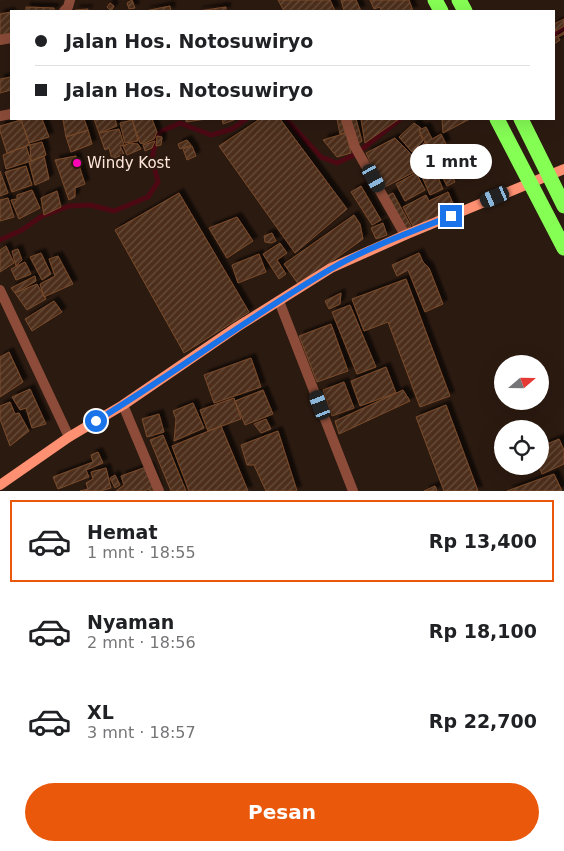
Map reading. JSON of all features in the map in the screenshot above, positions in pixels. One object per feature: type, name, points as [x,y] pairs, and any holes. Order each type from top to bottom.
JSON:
[{"type":"highway","points":[[498,120],[564,248]]},
{"type":"highway","points":[[521,120],[564,206]]},
{"type":"street","points":[[346,120],[355,148],[366,164],[405,235]]},
{"type":"street","points":[[0,485],[69,437],[123,405],[331,268],[564,168]]},
{"type":"street","points":[[0,290],[69,437]]},
{"type":"street","points":[[279,301],[353,491]]},
{"type":"street","points":[[123,405],[160,491]]},
{"type":"building","points":[[132,0],[135,8],[129,9],[127,3]]},
{"type":"building","points":[[278,0],[330,0],[335,10],[283,10]]},
{"type":"building","points":[[341,0],[356,0],[361,10],[344,10]]},
{"type":"building","points":[[370,0],[409,0],[413,10],[381,10],[380,7],[374,9]]},
{"type":"building","points":[[110,3],[114,6],[112,10],[107,7]]},
{"type":"building","points":[[170,6],[171,10],[150,10]]},
{"type":"building","points":[[26,7],[54,8],[54,10],[26,10]]},
{"type":"building","points":[[226,7],[226,10],[205,10]]},
{"type":"building","points":[[10,12],[10,33],[0,35],[0,14]]},
{"type":"building","points":[[564,19],[564,26],[555,31],[555,24]]},
{"type":"building","points":[[564,32],[564,34],[558,37],[560,40],[555,43],[555,37]]},
{"type":"building","points":[[10,77],[10,90],[0,93],[0,79]]},
{"type":"building","points":[[21,120],[42,120],[49,137],[29,143]]},
{"type":"building","points":[[21,120],[30,145],[7,153],[0,126]]},
{"type":"building","points":[[63,120],[84,120],[88,130],[66,137]]},
{"type":"building","points":[[94,120],[115,120],[117,126],[99,133]]},
{"type":"building","points":[[132,120],[152,120],[157,132],[154,139],[143,144],[140,143]]},
{"type":"building","points":[[132,120],[138,141],[125,143],[120,123]]},
{"type":"building","points":[[222,120],[234,120],[223,124]]},
{"type":"building","points":[[258,120],[281,120],[347,209],[295,253],[219,146]]},
{"type":"building","points":[[337,120],[341,120],[345,133],[340,134]]},
{"type":"building","points":[[350,120],[356,120],[362,141],[358,144]]},
{"type":"building","points":[[361,120],[398,120],[365,143]]},
{"type":"building","points":[[442,120],[468,120],[443,133]]},
{"type":"building","points":[[414,123],[421,128],[419,130],[423,141],[412,152],[399,137]]},
{"type":"building","points":[[426,127],[432,139],[441,134],[446,144],[438,148],[455,182],[447,186],[419,130]]},
{"type":"building","points":[[119,129],[124,145],[120,146],[124,154],[112,159],[109,148],[105,150],[99,133]]},
{"type":"building","points":[[88,130],[92,144],[71,152],[66,137]]},
{"type":"building","points":[[346,133],[351,153],[337,157],[323,140]]},
{"type":"building","points":[[157,136],[162,137],[161,145],[156,146]]},
{"type":"building","points":[[395,138],[410,153],[418,170],[383,188],[366,153]]},
{"type":"building","points":[[187,140],[191,145],[180,149],[178,144]]},
{"type":"building","points":[[155,141],[152,148],[145,151],[143,145]]},
{"type":"building","points":[[426,141],[430,154],[419,157],[415,152]]},
{"type":"building","points":[[42,142],[46,155],[31,161],[30,145]]},
{"type":"building","points":[[130,143],[138,144],[141,149],[127,155],[123,146]]},
{"type":"building","points":[[26,146],[31,161],[6,169],[3,155]]},
{"type":"building","points":[[192,146],[196,156],[187,160],[183,149]]},
{"type":"building","points":[[44,156],[49,179],[35,185],[29,162]]},
{"type":"building","points":[[76,156],[85,184],[75,188],[75,197],[69,200],[55,160]]},
{"type":"building","points":[[430,159],[443,189],[430,195],[417,165]]},
{"type":"building","points":[[26,166],[32,185],[12,192],[5,172]]},
{"type":"building","points":[[0,171],[8,193],[0,196]]},
{"type":"building","points":[[416,173],[425,190],[405,201],[396,184]]},
{"type":"building","points":[[361,186],[381,220],[372,225],[351,192]]},
{"type":"building","points":[[32,190],[40,208],[19,219],[11,200],[17,199],[17,195]]},
{"type":"building","points":[[57,191],[61,207],[44,215],[41,198]]},
{"type":"building","points":[[448,192],[455,208],[414,228],[403,207],[426,195],[429,201]]},
{"type":"building","points":[[179,193],[249,312],[184,353],[115,230]]},
{"type":"building","points":[[393,193],[411,226],[406,229],[387,196]]},
{"type":"building","points":[[8,198],[14,217],[0,221],[0,200]]},
{"type":"building","points":[[354,215],[360,224],[363,239],[299,285],[284,264]]},
{"type":"building","points":[[237,217],[253,241],[227,258],[209,228]]},
{"type":"building","points":[[383,223],[387,235],[376,239],[371,228]]},
{"type":"building","points":[[272,233],[276,241],[271,243],[265,242],[264,236]]},
{"type":"building","points":[[280,243],[287,253],[277,260],[286,274],[279,279],[263,254]]},
{"type":"building","points":[[6,246],[14,263],[0,272],[0,250]]},
{"type":"building","points":[[18,249],[22,260],[16,266],[12,251]]},
{"type":"building","points":[[41,253],[51,274],[42,280],[30,257]]},
{"type":"building","points":[[419,253],[423,262],[429,268],[443,304],[425,312],[408,270],[397,276],[392,265]]},
{"type":"building","points":[[259,254],[266,272],[238,283],[232,265]]},
{"type":"building","points":[[58,256],[73,284],[44,297],[40,284],[55,276],[49,259]]},
{"type":"building","points":[[25,262],[31,274],[16,280],[11,269]]},
{"type":"building","points":[[35,276],[36,281],[15,293],[11,288]]},
{"type":"building","points":[[406,279],[450,396],[420,407],[388,322],[364,331],[352,299]]},
{"type":"building","points":[[37,284],[46,299],[27,310],[15,293]]},
{"type":"building","points":[[341,293],[340,304],[329,309],[325,301]]},
{"type":"building","points":[[54,301],[62,312],[32,331],[25,319]]},
{"type":"building","points":[[350,305],[376,367],[357,374],[332,312]]},
{"type":"building","points":[[331,324],[348,371],[317,382],[299,336]]},
{"type":"building","points":[[9,352],[23,382],[0,397],[0,357]]},
{"type":"building","points":[[251,358],[261,387],[214,403],[204,375]]},
{"type":"building","points":[[386,367],[396,393],[360,406],[351,381]]},
{"type":"building","points":[[344,382],[354,408],[332,416],[323,390]]},
{"type":"building","points":[[30,389],[46,424],[32,428],[26,408],[20,410],[12,397]]},
{"type":"building","points":[[263,390],[273,414],[245,425],[235,401]]},
{"type":"building","points":[[403,390],[410,401],[339,434],[335,421]]},
{"type":"building","points":[[234,398],[241,419],[208,431],[200,410]]},
{"type":"building","points":[[10,402],[15,414],[19,413],[29,431],[10,446],[0,419],[0,406]]},
{"type":"building","points":[[193,403],[204,428],[174,441],[176,419],[173,411]]},
{"type":"building","points":[[446,405],[478,491],[444,491],[416,417]]},
{"type":"building","points":[[159,414],[164,432],[147,437],[142,419]]},
{"type":"building","points":[[266,419],[271,429],[261,433],[254,424]]},
{"type":"building","points":[[221,426],[248,491],[189,491],[172,446]]},
{"type":"building","points":[[278,431],[297,491],[266,491],[254,465],[247,465],[241,445]]},
{"type":"building","points":[[163,435],[186,491],[171,491],[150,440]]},
{"type":"building","points":[[559,439],[564,450],[564,464],[549,471],[549,443]]},
{"type":"building","points":[[98,452],[103,463],[86,470],[89,477],[58,489],[53,477],[93,462],[91,455]]},
{"type":"building","points":[[149,466],[158,491],[150,491],[149,489],[144,491],[116,491],[124,485],[121,476]]},
{"type":"building","points":[[106,468],[111,488],[100,491],[80,491],[88,489],[86,483],[93,479],[91,472]]},
{"type":"building","points":[[554,474],[562,491],[507,491]]},
{"type":"building","points":[[115,475],[120,485],[115,488],[110,478]]},
{"type":"building","points":[[435,486],[437,491],[424,491]]},
{"type":"waterway","points":[[555,34],[564,29]]},
{"type":"waterway","points":[[0,240],[22,230],[42,216],[69,206],[90,205],[114,211],[148,197],[158,182],[152,158],[158,133],[180,123],[211,135],[232,129],[245,120]]},
{"type":"waterway","points":[[287,120],[321,157],[337,163],[356,154],[399,120]]},
{"type":"place","name":"Windy Kost","points":[[77,163]]},
{"type":"route","points":[[96,421],[123,405],[237,327],[331,268],[451,216]]}]
